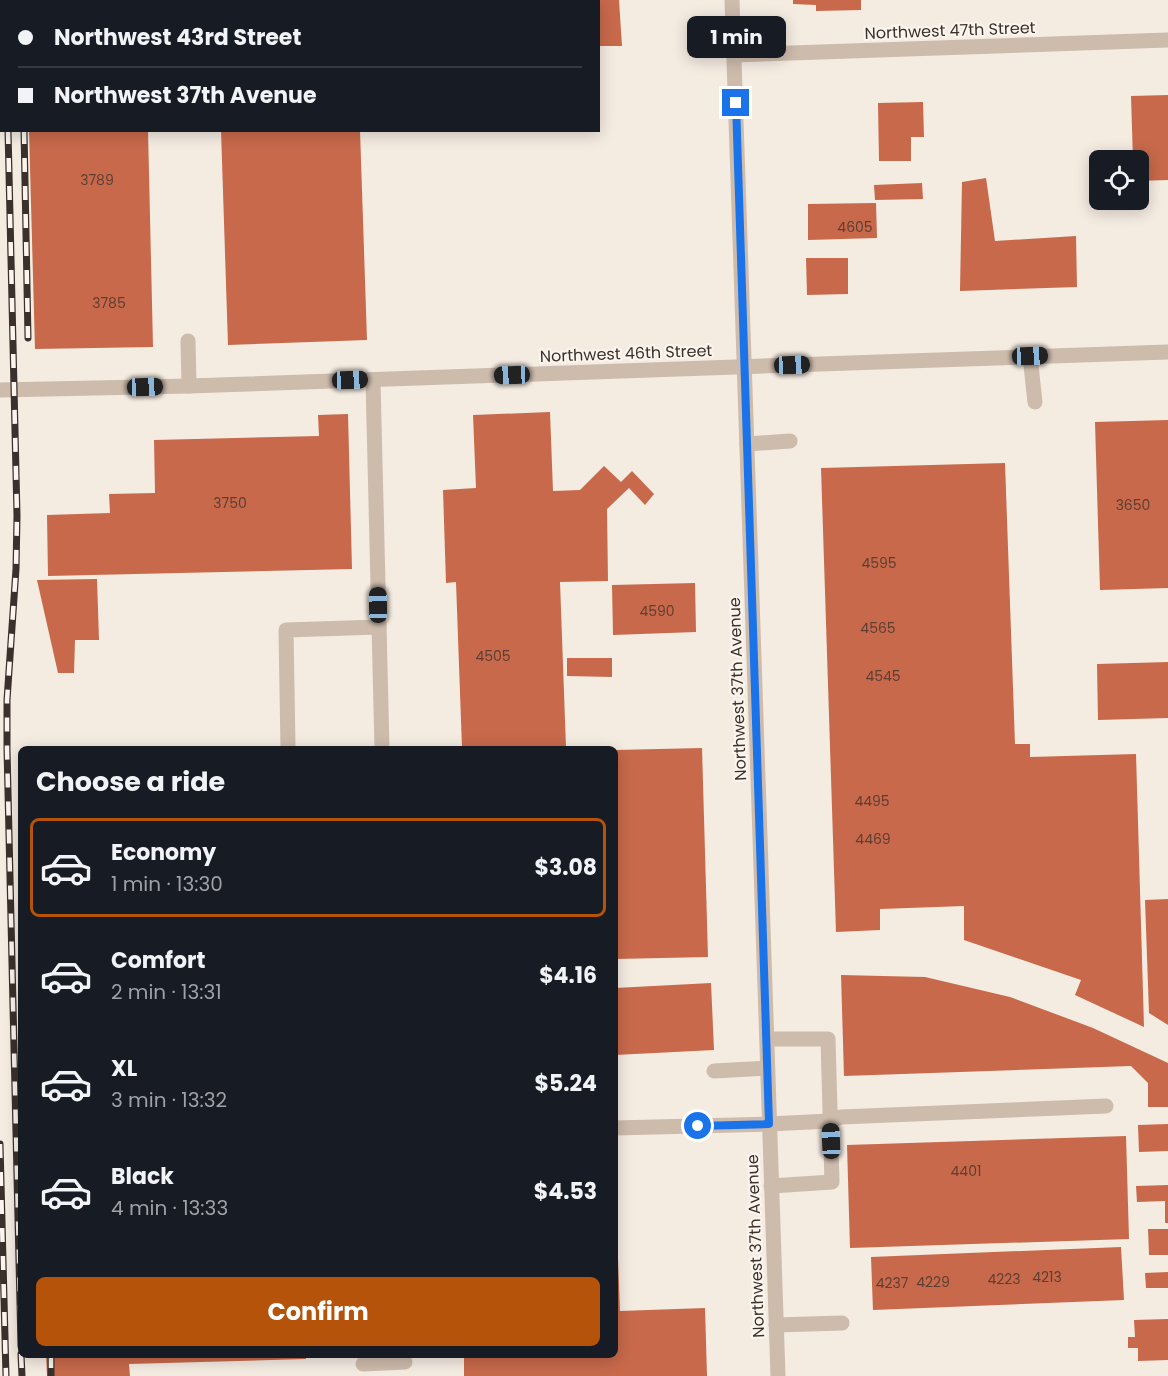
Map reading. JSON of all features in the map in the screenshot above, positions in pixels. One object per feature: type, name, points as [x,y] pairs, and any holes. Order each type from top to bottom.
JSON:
[{"type":"street","name":"Northwest 37th Avenue","points":[[732,0],[778,1376]]},
{"type":"street","name":"Northwest 47th Street","points":[[734,55],[1168,40]]},
{"type":"street","points":[[188,341],[189,386]]},
{"type":"street","name":"Northwest 46th Street","points":[[7,390],[373,380],[1168,352]]},
{"type":"street","points":[[1030,356],[1035,402]]},
{"type":"street","points":[[373,380],[382,746]]},
{"type":"street","points":[[747,444],[790,441]]},
{"type":"street","points":[[288,746],[286,630],[379,627]]},
{"type":"street","points":[[767,1039],[828,1039],[832,1182],[771,1186]]},
{"type":"street","points":[[714,1071],[767,1068]]},
{"type":"street","points":[[618,1128],[769,1124],[830,1121],[841,1117],[1106,1106]]},
{"type":"street","points":[[776,1325],[842,1323]]},
{"type":"street","points":[[363,1364],[405,1364]]},
{"type":"building","points":[[600,0],[619,0],[622,46],[600,46]]},
{"type":"building","points":[[793,0],[861,0],[861,10],[816,11],[816,5],[793,4]]},
{"type":"building","points":[[1168,95],[1168,180],[1149,181],[1149,150],[1133,150],[1131,96]]},
{"type":"building","points":[[923,102],[924,137],[911,137],[911,161],[879,161],[878,103]]},
{"type":"building","points":[[29,132],[148,132],[153,347],[35,349]]},
{"type":"building","points":[[221,132],[360,132],[367,340],[228,345]]},
{"type":"building","points":[[986,178],[995,241],[1076,236],[1077,287],[960,291],[962,182]]},
{"type":"building","points":[[922,183],[923,199],[875,200],[874,185]]},
{"type":"building","points":[[876,203],[877,238],[808,240],[808,204]]},
{"type":"building","points":[[806,258],[848,258],[848,294],[807,295]]},
{"type":"building","points":[[550,412],[553,491],[580,490],[604,466],[621,482],[632,471],[654,494],[645,505],[629,488],[607,509],[608,581],[560,582],[566,746],[462,746],[456,582],[446,583],[443,490],[476,488],[473,415]]},
{"type":"building","points":[[348,414],[352,569],[48,576],[47,515],[110,513],[109,494],[155,493],[154,440],[319,436],[318,415]]},
{"type":"building","points":[[1168,420],[1168,588],[1100,590],[1095,422]]},
{"type":"building","points":[[1005,463],[1015,744],[1030,744],[1030,757],[1136,754],[1144,1027],[1075,995],[1081,980],[964,940],[964,906],[880,909],[880,930],[836,932],[821,468]]},
{"type":"building","points":[[97,579],[99,640],[75,640],[74,673],[58,673],[37,580]]},
{"type":"building","points":[[695,583],[696,632],[613,635],[612,585]]},
{"type":"building","points":[[567,658],[612,658],[612,677],[567,676]]},
{"type":"building","points":[[1168,662],[1168,718],[1098,720],[1097,664]]},
{"type":"building","points":[[702,748],[708,957],[618,959],[618,750]]},
{"type":"building","points":[[1168,899],[1168,1025],[1149,1013],[1145,900]]},
{"type":"building","points":[[841,975],[925,977],[1010,997],[1093,1028],[1168,1063],[1168,1107],[1148,1107],[1148,1083],[1131,1066],[844,1076]]},
{"type":"building","points":[[711,983],[714,1050],[618,1055],[618,988]]},
{"type":"building","points":[[1168,1124],[1168,1151],[1139,1152],[1138,1125]]},
{"type":"building","points":[[1126,1136],[1129,1239],[850,1248],[847,1145]]},
{"type":"building","points":[[1168,1185],[1168,1223],[1165,1223],[1165,1201],[1137,1202],[1136,1186]]},
{"type":"building","points":[[1148,1229],[1168,1229],[1168,1255],[1149,1255]]},
{"type":"building","points":[[1121,1247],[1124,1300],[873,1310],[871,1257]]},
{"type":"building","points":[[618,1258],[620,1311],[705,1308],[707,1376],[464,1376],[464,1358],[618,1358]]},
{"type":"building","points":[[1168,1272],[1168,1288],[1146,1288],[1145,1273]]},
{"type":"building","points":[[1168,1319],[1168,1360],[1138,1361],[1138,1348],[1128,1348],[1128,1337],[1135,1337],[1134,1320]]},
{"type":"building","points":[[46,1358],[306,1358],[129,1364],[130,1376],[47,1376]]},
{"type":"railway","points":[[8,132],[17,516],[16,569],[7,700],[7,749],[18,1218]]},
{"type":"railway","points":[[24,132],[28,338]]},
{"type":"railway","points":[[0,1144],[6,1376]]},
{"type":"railway","points":[[21,1358],[22,1376]]},
{"type":"railway","points":[[51,1358],[51,1376]]},
{"type":"route","points":[[698,1126],[769,1124],[736,103]]}]
